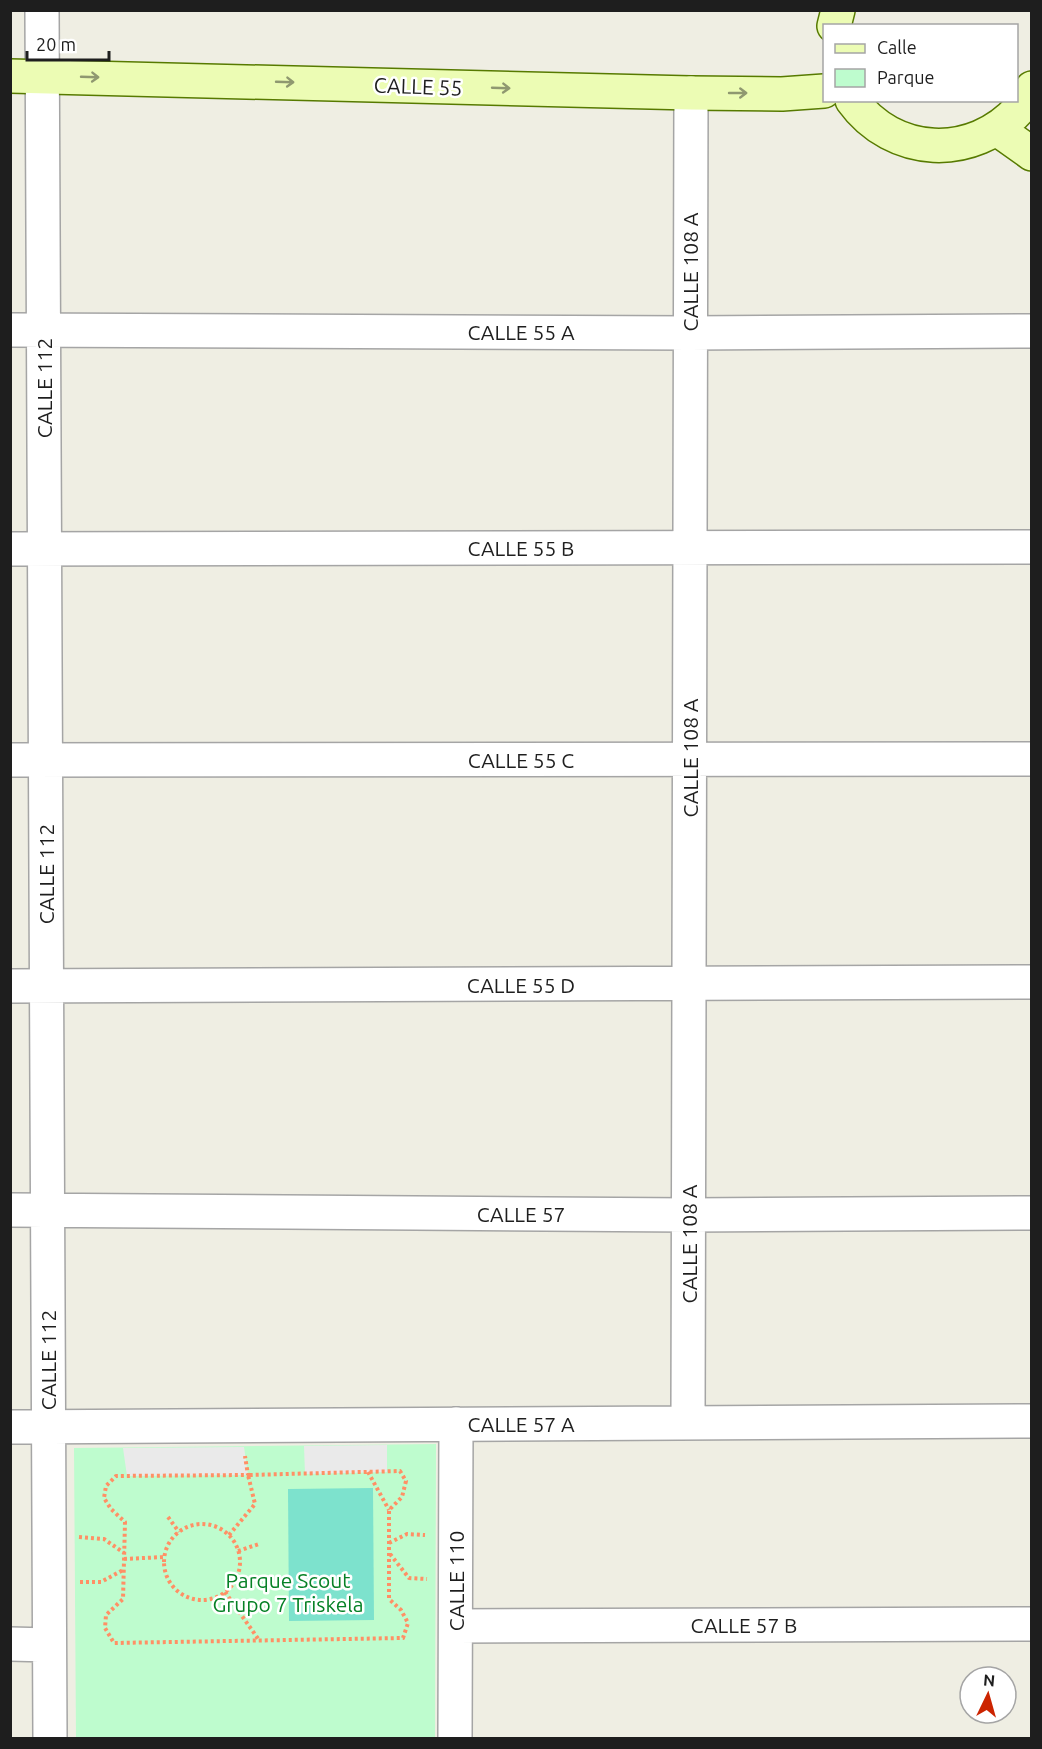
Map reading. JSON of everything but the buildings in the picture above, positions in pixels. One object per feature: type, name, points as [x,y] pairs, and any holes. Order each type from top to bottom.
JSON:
[{"type":"main road","name":"CALLE 55","points":[[26,76],[691,93],[782,94],[823,91]]},
{"type":"main road","points":[[853,102],[862,114],[885,132],[912,143],[941,146],[970,141],[997,129],[1021,108],[1032,88]]},
{"type":"main road","points":[[997,129],[1032,154]]},
{"type":"street","name":"CALLE 112","points":[[42,10],[26,76],[44,330],[50,1738]]},
{"type":"street","name":"CALLE 108 A","points":[[688,1423],[691,93]]},
{"type":"street","name":"CALLE 55 A","points":[[10,330],[690,333],[1032,331]]},
{"type":"street","name":"CALLE 55 B","points":[[10,549],[1032,547]]},
{"type":"street","name":"CALLE 55 C","points":[[10,760],[1032,759]]},
{"type":"street","name":"CALLE 55 D","points":[[10,986],[1032,982]]},
{"type":"street","name":"CALLE 57","points":[[10,1210],[689,1215],[1032,1213]]},
{"type":"street","name":"CALLE 57 A","points":[[10,1427],[1032,1420]]},
{"type":"street","name":"CALLE 110","points":[[456,1424],[456,1738]]},
{"type":"street","name":"CALLE 57 B","points":[[456,1626],[1032,1624]]},
{"type":"street","points":[[10,1644],[50,1645]]},
{"type":"path","points":[[229,1535],[255,1504],[240,1425]]},
{"type":"path","points":[[368,1472],[389,1510],[389,1599],[401,1610],[408,1623],[403,1638],[114,1643],[105,1628],[106,1615],[123,1599],[125,1522],[111,1509],[104,1498],[106,1486],[116,1476],[400,1471],[406,1481],[402,1497],[389,1510]]},
{"type":"path","points":[[168,1517],[179,1532]]},
{"type":"path","points":[[197,1524],[209,1524],[229,1535],[237,1546],[240,1558],[239,1571],[234,1583],[225,1592],[214,1598],[201,1600],[183,1594],[170,1581],[164,1570],[164,1557],[167,1545],[179,1532],[197,1524]]},
{"type":"path","points":[[389,1543],[407,1534],[456,1538]]},
{"type":"path","points":[[49,1535],[104,1539],[124,1553]]},
{"type":"path","points":[[238,1551],[260,1544]]},
{"type":"path","points":[[389,1553],[409,1578],[456,1580]]},
{"type":"path","points":[[124,1559],[164,1557]]},
{"type":"path","points":[[49,1581],[100,1582],[124,1569]]},
{"type":"path","points":[[225,1592],[259,1641]]},
{"type":"green space","name":"Parque Scout Grupo 7 Triskela","points":[[436,1444],[435,1738],[76,1738],[74,1448]]},
{"type":"shaded area","points":[[387,1445],[387,1472],[305,1474],[304,1446]]},
{"type":"shaded area","points":[[244,1447],[248,1475],[127,1476],[123,1448]]},
{"type":"shaded area","points":[[373,1488],[374,1620],[289,1621],[288,1489]]}]
